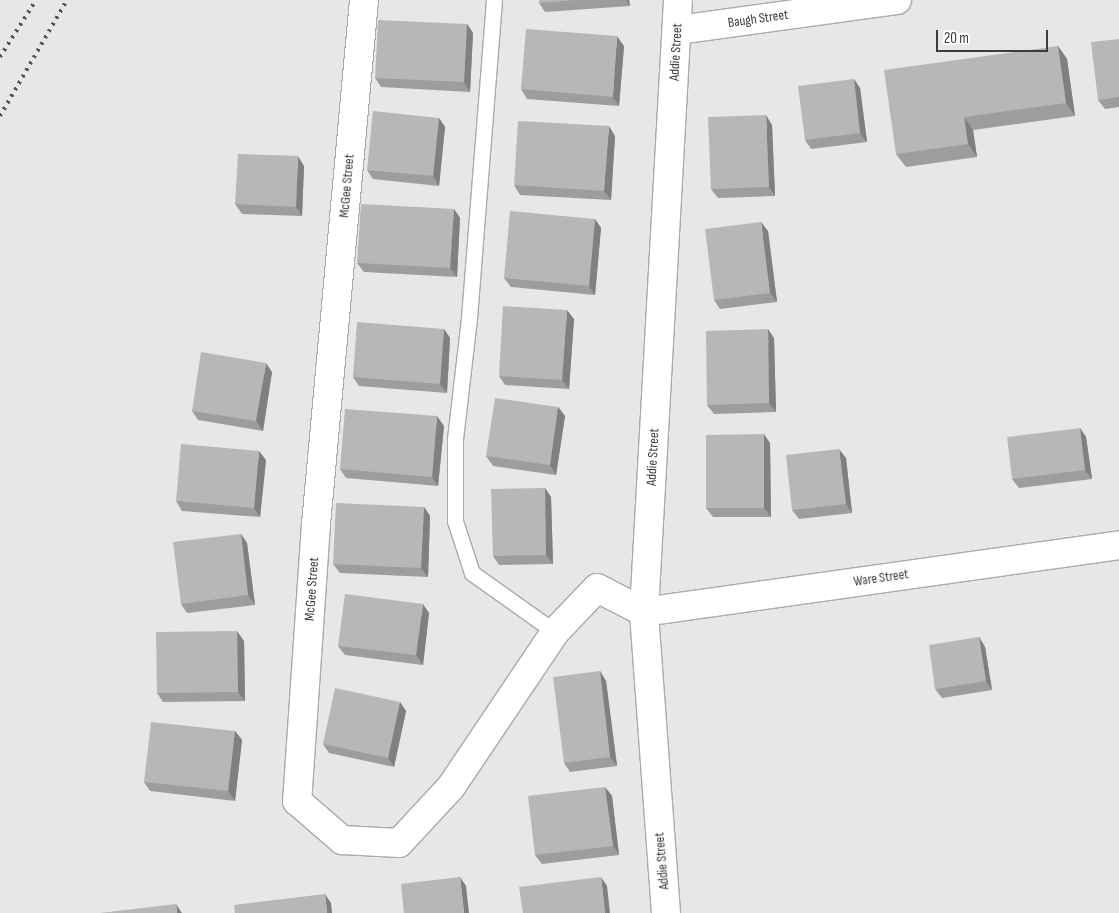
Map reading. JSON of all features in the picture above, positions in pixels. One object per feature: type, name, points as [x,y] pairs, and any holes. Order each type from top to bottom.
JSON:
[{"type":"street","name":"McGee Street","points":[[364,0],[316,524],[297,801],[342,840],[399,843],[451,787],[554,632],[598,588],[644,612]]},
{"type":"street","name":"Addie Street","points":[[666,913],[644,612],[678,30],[678,0]]},
{"type":"street","name":"Baugh Street","points":[[678,30],[897,0]]},
{"type":"street","name":"Ware Street","points":[[644,612],[1119,545]]},
{"type":"lane","points":[[494,0],[469,318],[455,439],[455,521],[472,573],[554,632]]},
{"type":"building","points":[[539,0],[575,0],[539,3]]},
{"type":"building","points":[[378,20],[467,24],[464,82],[375,78]]},
{"type":"building","points":[[526,29],[617,36],[613,97],[521,89]]},
{"type":"building","points":[[1119,39],[1119,97],[1098,100],[1091,42]]},
{"type":"building","points":[[1058,46],[1066,103],[964,117],[968,144],[896,154],[884,70]]},
{"type":"building","points":[[854,79],[860,133],[805,140],[798,86]]},
{"type":"building","points":[[373,111],[439,118],[433,176],[367,170]]},
{"type":"building","points":[[766,115],[769,187],[711,189],[708,117]]},
{"type":"building","points":[[518,121],[609,126],[604,191],[514,185]]},
{"type":"building","points":[[238,154],[298,156],[296,207],[235,204]]},
{"type":"building","points":[[361,204],[454,209],[450,268],[357,263]]},
{"type":"building","points":[[510,211],[595,219],[589,286],[504,278]]},
{"type":"building","points":[[761,222],[770,293],[714,300],[705,229]]},
{"type":"building","points":[[503,306],[567,310],[562,380],[499,376]]},
{"type":"building","points":[[357,322],[444,329],[440,384],[353,377]]},
{"type":"building","points":[[768,329],[769,403],[707,405],[706,331]]},
{"type":"building","points":[[201,352],[266,363],[256,421],[192,411]]},
{"type":"building","points":[[495,398],[558,407],[550,465],[486,456]]},
{"type":"building","points":[[345,409],[437,416],[432,477],[340,469]]},
{"type":"building","points":[[1080,428],[1085,470],[1012,479],[1007,437]]},
{"type":"building","points":[[764,434],[764,508],[706,508],[706,435]]},
{"type":"building","points":[[181,444],[259,451],[254,508],[176,501]]},
{"type":"building","points":[[839,449],[846,504],[792,510],[786,455]]},
{"type":"building","points":[[545,488],[546,555],[493,556],[491,489]]},
{"type":"building","points":[[336,503],[424,507],[421,568],[333,564]]},
{"type":"building","points":[[241,534],[248,595],[181,604],[173,542]]},
{"type":"building","points":[[345,594],[423,604],[416,655],[338,646]]},
{"type":"building","points":[[237,631],[238,692],[157,693],[156,632]]},
{"type":"building","points":[[979,637],[986,681],[935,689],[929,645]]},
{"type":"building","points":[[600,671],[610,757],[564,763],[553,677]]},
{"type":"building","points":[[335,688],[400,702],[388,758],[323,744]]},
{"type":"building","points":[[151,722],[235,731],[228,791],[144,782]]},
{"type":"building","points":[[605,787],[613,846],[535,855],[528,796]]},
{"type":"building","points":[[460,877],[464,913],[404,913],[401,884]]},
{"type":"building","points":[[601,877],[605,913],[523,913],[519,887]]},
{"type":"building","points":[[325,894],[327,913],[235,913],[234,905]]},
{"type":"building","points":[[176,904],[177,913],[100,913]]},
{"type":"railway","points":[[0,57],[36,0]]},
{"type":"railway","points":[[0,116],[67,0]]}]
